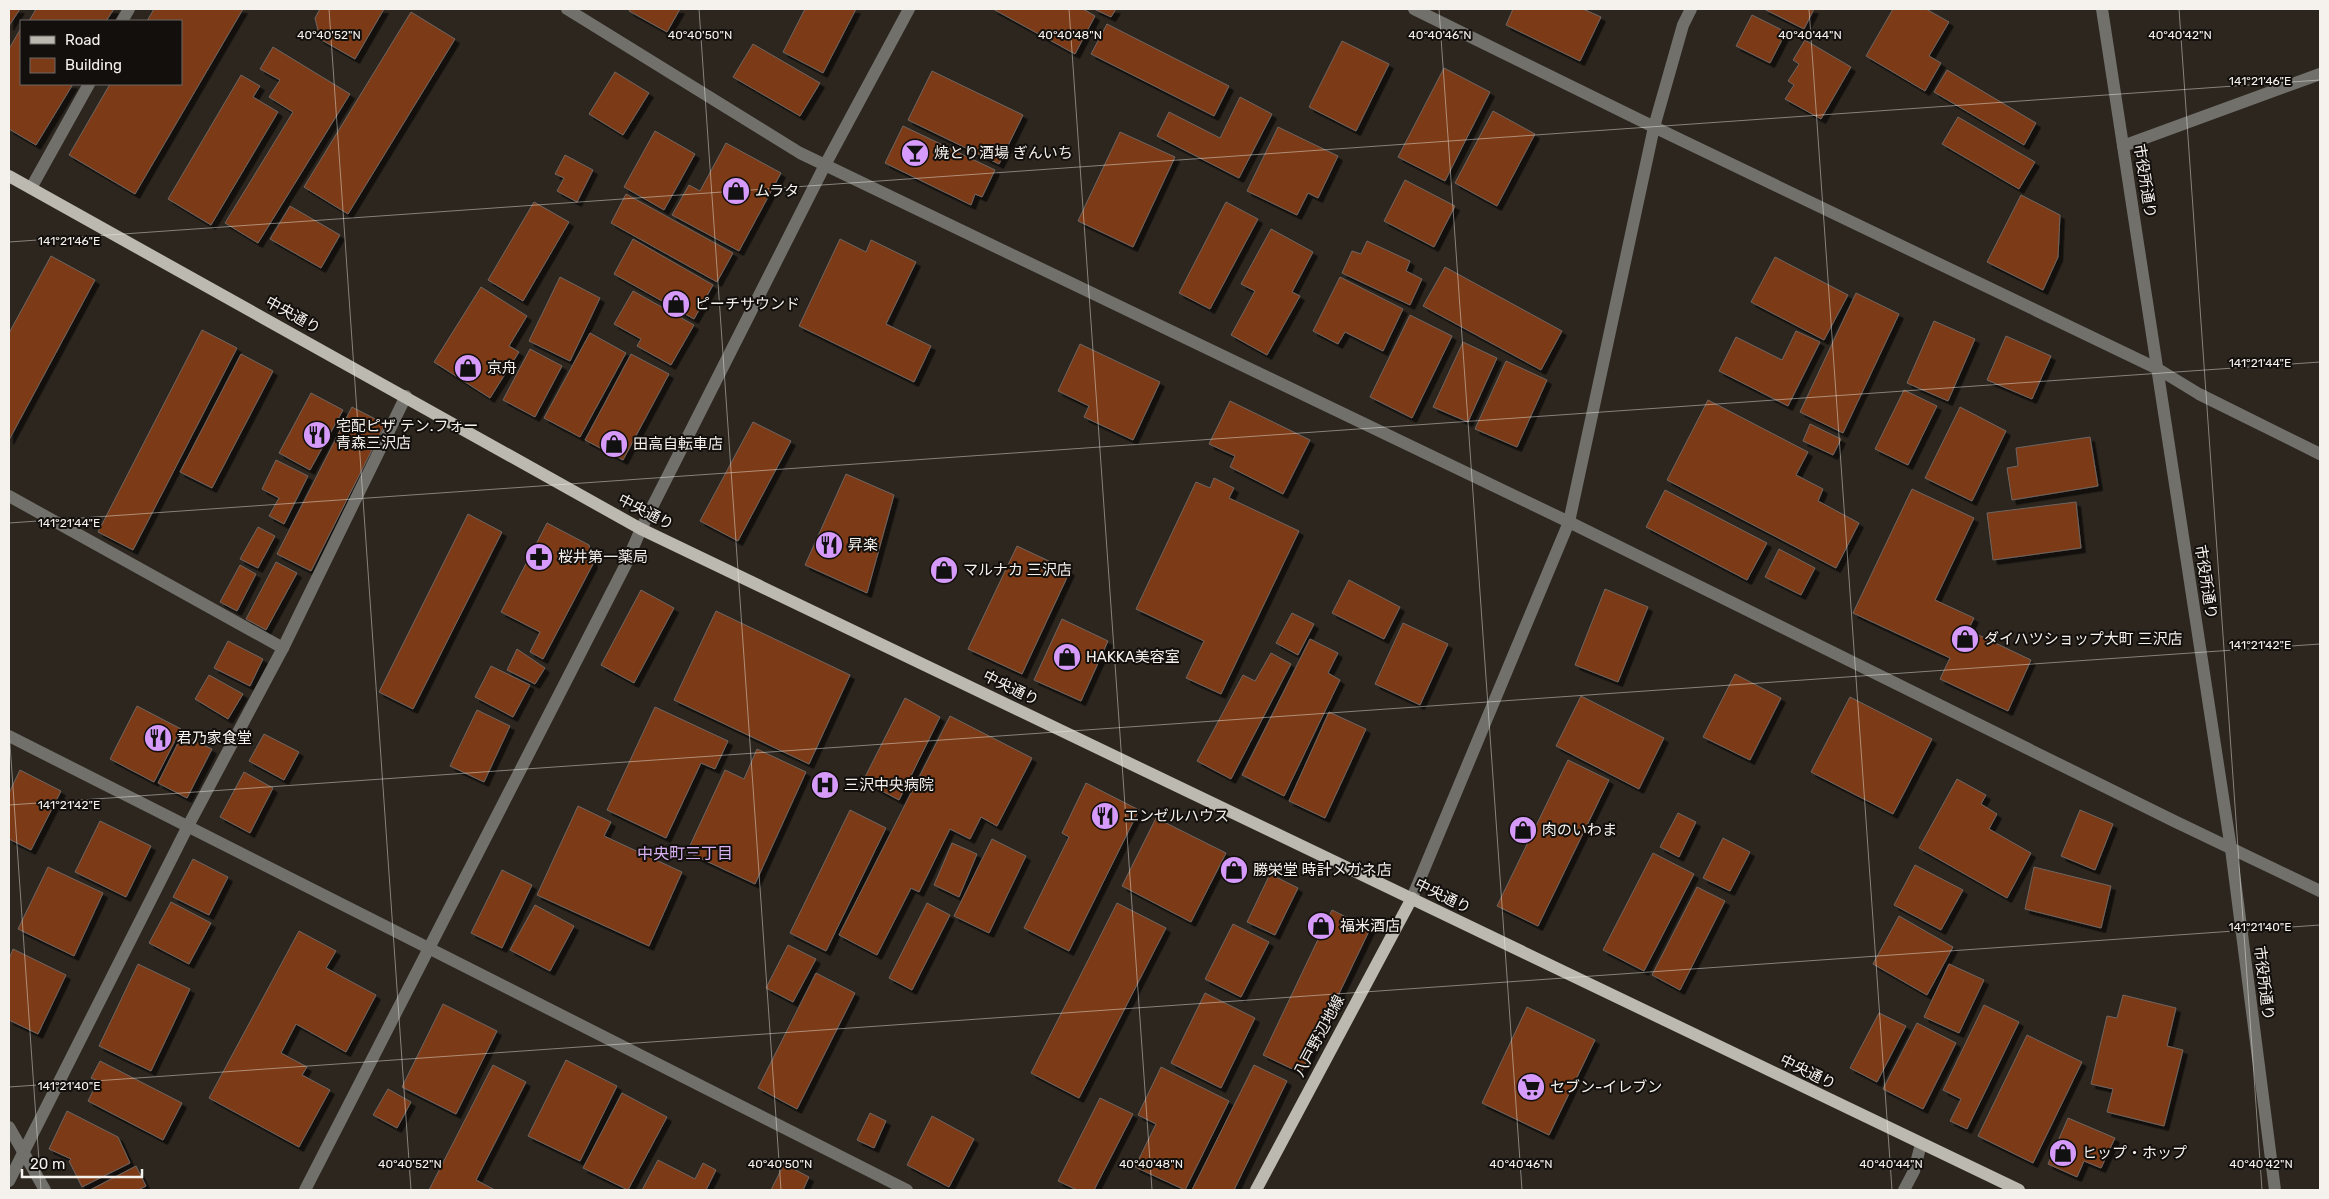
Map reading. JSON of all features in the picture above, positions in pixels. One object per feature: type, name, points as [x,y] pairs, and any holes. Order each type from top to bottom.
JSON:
[{"type":"main road","name":"中央通り","points":[[9,176],[642,529],[2019,1190]]},
{"type":"main road","name":"八戸野辺地線","points":[[1256,1190],[1412,898]]},
{"type":"street","points":[[123,20],[129,9]]},
{"type":"street","points":[[567,9],[800,153],[1569,522],[2231,849],[2320,891]]},
{"type":"street","points":[[305,1190],[625,566],[825,165],[909,9]]},
{"type":"street","points":[[1414,9],[1654,128],[2158,369],[2199,394],[2320,454]]},
{"type":"street","points":[[1412,898],[1569,522],[1654,128],[1683,25],[1691,9]]},
{"type":"street","name":"市役所通り","points":[[2102,9],[2231,849],[2275,1190]]},
{"type":"street","points":[[2123,146],[2320,74]]},
{"type":"street","points":[[31,188],[88,85]]},
{"type":"street","points":[[9,1181],[188,826],[283,648],[406,396]]},
{"type":"street","points":[[9,496],[283,648]]},
{"type":"street","points":[[9,736],[907,1190]]},
{"type":"street","points":[[9,1127],[45,1190]]},
{"type":"street","points":[[1904,1190],[1914,1171],[1920,1144]]},
{"type":"building","points":[[9,9],[20,9],[9,26]]},
{"type":"building","points":[[36,9],[114,9],[107,20],[30,20]]},
{"type":"building","points":[[154,9],[243,9],[135,194],[69,155],[109,85],[182,85],[182,20],[148,20]]},
{"type":"building","points":[[320,9],[384,9],[355,59],[320,39],[315,18]]},
{"type":"building","points":[[630,9],[680,9],[667,32],[629,11]]},
{"type":"building","points":[[805,9],[856,9],[823,73],[783,52]]},
{"type":"building","points":[[993,9],[1083,9],[1095,16],[1075,54]]},
{"type":"building","points":[[1094,9],[1116,9],[1111,17]]},
{"type":"building","points":[[1513,9],[1583,9],[1601,17],[1580,61],[1506,25]]},
{"type":"building","points":[[1764,9],[1814,9],[1804,29]]},
{"type":"building","points":[[1893,9],[1926,9],[1949,22],[1929,56],[1941,63],[1925,91],[1866,56]]},
{"type":"building","points":[[411,12],[455,39],[348,214],[304,187]]},
{"type":"building","points":[[1752,15],[1786,32],[1770,63],[1736,46]]},
{"type":"building","points":[[1107,24],[1229,86],[1214,116],[1091,54]]},
{"type":"building","points":[[20,30],[20,85],[72,85],[36,145],[9,129],[9,49]]},
{"type":"building","points":[[1805,40],[1851,67],[1821,119],[1785,99],[1794,85],[1788,81],[1799,64],[1793,60]]},
{"type":"building","points":[[1342,41],[1389,64],[1356,131],[1309,107]]},
{"type":"building","points":[[753,44],[820,83],[800,116],[733,77]]},
{"type":"building","points":[[273,47],[350,94],[258,243],[225,223],[293,112],[269,97],[280,80],[260,69]]},
{"type":"building","points":[[1444,68],[1490,92],[1445,181],[1398,157]]},
{"type":"building","points":[[1947,70],[2036,123],[2024,145],[1934,92]]},
{"type":"building","points":[[932,71],[1023,115],[999,164],[908,120]]},
{"type":"building","points":[[615,72],[649,93],[623,135],[589,114]]},
{"type":"building","points":[[241,75],[260,86],[253,97],[278,112],[211,225],[168,199]]},
{"type":"building","points":[[1240,97],[1272,114],[1239,178],[1157,136],[1169,112],[1220,138]]},
{"type":"building","points":[[1493,111],[1535,134],[1497,206],[1455,183]]},
{"type":"building","points":[[1958,117],[2035,162],[2019,189],[1942,144]]},
{"type":"building","points":[[903,126],[995,170],[982,197],[975,194],[971,205],[885,163]]},
{"type":"building","points":[[1278,127],[1338,156],[1318,198],[1308,193],[1297,215],[1247,191]]},
{"type":"building","points":[[655,131],[695,154],[664,210],[624,187]]},
{"type":"building","points":[[1120,132],[1175,157],[1133,247],[1078,221]]},
{"type":"building","points":[[726,143],[781,173],[739,251],[672,215],[689,185],[700,191]]},
{"type":"building","points":[[565,155],[593,170],[577,202],[557,191],[564,178],[555,174]]},
{"type":"building","points":[[1405,180],[1455,206],[1434,247],[1384,221]]},
{"type":"building","points":[[626,194],[733,253],[717,282],[611,223]]},
{"type":"building","points":[[2021,195],[2060,215],[2058,257],[2043,290],[1987,262]]},
{"type":"building","points":[[534,202],[569,222],[523,301],[488,280]]},
{"type":"building","points":[[1226,202],[1258,219],[1210,309],[1179,293]]},
{"type":"building","points":[[290,206],[340,235],[321,268],[270,239]]},
{"type":"building","points":[[1271,229],[1313,252],[1292,292],[1300,296],[1267,355],[1231,335],[1255,291],[1241,284]]},
{"type":"building","points":[[633,239],[713,285],[694,319],[614,274]]},
{"type":"building","points":[[840,239],[866,252],[871,240],[916,262],[886,324],[931,346],[914,382],[799,326]]},
{"type":"building","points":[[1367,241],[1410,261],[1406,271],[1422,279],[1410,305],[1342,273],[1352,251],[1361,254]]},
{"type":"building","points":[[51,256],[95,280],[9,440],[9,333]]},
{"type":"building","points":[[1775,257],[1848,295],[1824,340],[1751,302]]},
{"type":"building","points":[[1445,267],[1562,331],[1541,370],[1423,306]]},
{"type":"building","points":[[560,277],[600,298],[570,361],[529,341]]},
{"type":"building","points":[[1340,277],[1403,309],[1383,351],[1345,332],[1338,344],[1313,331]]},
{"type":"building","points":[[481,287],[527,316],[509,346],[519,352],[490,398],[434,362]]},
{"type":"building","points":[[633,291],[694,325],[671,365],[637,346],[641,339],[614,324]]},
{"type":"building","points":[[1856,293],[1899,314],[1843,433],[1800,412]]},
{"type":"building","points":[[1410,315],[1452,336],[1412,418],[1370,397]]},
{"type":"building","points":[[1934,321],[1975,339],[1948,401],[1907,383]]},
{"type":"building","points":[[202,330],[237,348],[133,550],[98,532]]},
{"type":"building","points":[[1796,331],[1820,342],[1788,406],[1719,371],[1736,337],[1782,360]]},
{"type":"building","points":[[590,333],[626,353],[580,437],[544,418]]},
{"type":"building","points":[[2006,336],[2051,356],[2032,399],[1987,380]]},
{"type":"building","points":[[1463,342],[1497,358],[1468,422],[1433,407]]},
{"type":"building","points":[[1080,344],[1160,382],[1133,440],[1084,417],[1089,406],[1058,391]]},
{"type":"building","points":[[530,349],[562,366],[535,417],[503,400]]},
{"type":"building","points":[[241,354],[273,371],[212,488],[180,472]]},
{"type":"building","points":[[631,354],[669,374],[623,460],[585,440]]},
{"type":"building","points":[[1506,361],[1547,380],[1517,447],[1475,429]]},
{"type":"building","points":[[1904,390],[1937,406],[1908,465],[1875,449]]},
{"type":"building","points":[[311,393],[343,410],[310,470],[279,453]]},
{"type":"building","points":[[1708,400],[1808,452],[1796,475],[1823,489],[1818,501],[1859,523],[1836,568],[1667,480]]},
{"type":"building","points":[[1230,401],[1310,440],[1283,494],[1230,467],[1235,456],[1209,444]]},
{"type":"building","points":[[352,407],[385,424],[311,571],[277,554]]},
{"type":"building","points":[[1960,407],[2006,431],[1972,501],[1925,478]]},
{"type":"building","points":[[753,422],[791,441],[738,541],[700,521]]},
{"type":"building","points":[[1810,424],[1841,439],[1833,455],[1803,441]]},
{"type":"building","points":[[2090,437],[2098,486],[2012,500],[2007,468],[2018,466],[2016,448]]},
{"type":"building","points":[[276,460],[308,476],[284,524],[269,516],[279,498],[262,489]]},
{"type":"building","points":[[846,474],[894,495],[867,593],[805,565]]},
{"type":"building","points":[[1214,478],[1234,488],[1229,498],[1299,531],[1221,694],[1186,678],[1204,641],[1136,609],[1196,482],[1210,488]]},
{"type":"building","points":[[1912,489],[1974,518],[1935,600],[1974,618],[1968,630],[2031,660],[2008,711],[1940,679],[1950,658],[1853,613]]},
{"type":"building","points":[[1665,490],[1767,543],[1747,580],[1646,527]]},
{"type":"building","points":[[2076,502],[2081,548],[1993,560],[1987,513]]},
{"type":"building","points":[[468,514],[502,532],[413,709],[379,692]]},
{"type":"building","points":[[547,523],[589,545],[593,564],[543,659],[530,652],[540,632],[501,612]]},
{"type":"building","points":[[258,527],[275,536],[258,568],[240,559]]},
{"type":"building","points":[[1017,546],[1070,571],[1022,674],[968,649]]},
{"type":"building","points":[[1779,549],[1815,568],[1801,595],[1765,577]]},
{"type":"building","points":[[276,562],[297,573],[266,630],[246,619]]},
{"type":"building","points":[[240,565],[256,574],[237,611],[220,602]]},
{"type":"building","points":[[1349,580],[1400,607],[1384,639],[1332,613]]},
{"type":"building","points":[[1605,589],[1648,607],[1618,682],[1575,665]]},
{"type":"building","points":[[641,590],[674,608],[634,683],[601,665]]},
{"type":"building","points":[[716,611],[850,675],[809,764],[674,700]]},
{"type":"building","points":[[1292,613],[1314,624],[1298,655],[1276,643]]},
{"type":"building","points":[[1062,619],[1108,641],[1081,701],[1034,680]]},
{"type":"building","points":[[1403,623],[1448,644],[1420,705],[1375,684]]},
{"type":"building","points":[[1310,639],[1338,653],[1328,673],[1340,680],[1284,796],[1242,775]]},
{"type":"building","points":[[228,641],[263,659],[250,686],[214,668]]},
{"type":"building","points":[[517,649],[545,668],[535,684],[507,670]]},
{"type":"building","points":[[1271,653],[1291,664],[1231,779],[1197,761],[1243,675],[1255,681]]},
{"type":"building","points":[[491,666],[530,685],[513,717],[475,697]]},
{"type":"building","points":[[1735,674],[1781,698],[1750,760],[1703,737]]},
{"type":"building","points":[[209,675],[243,694],[228,719],[195,699]]},
{"type":"building","points":[[1581,696],[1664,738],[1639,789],[1556,746]]},
{"type":"building","points":[[1850,697],[1932,739],[1893,814],[1811,772]]},
{"type":"building","points":[[905,698],[940,717],[899,800],[863,781]]},
{"type":"building","points":[[137,706],[181,729],[154,782],[110,759]]},
{"type":"building","points":[[655,707],[728,741],[715,769],[701,763],[666,838],[607,810]]},
{"type":"building","points":[[477,710],[510,726],[484,782],[450,766]]},
{"type":"building","points":[[1329,712],[1366,729],[1325,818],[1289,801]]},
{"type":"building","points":[[950,716],[1032,758],[997,826],[981,817],[970,839],[950,829],[919,892],[911,888],[877,955],[839,935]]},
{"type":"building","points":[[264,734],[299,752],[284,780],[249,761]]},
{"type":"building","points":[[182,735],[212,749],[187,798],[158,783]]},
{"type":"building","points":[[757,749],[806,772],[755,884],[687,852],[725,770],[744,779]]},
{"type":"building","points":[[1568,760],[1609,780],[1538,926],[1497,906]]},
{"type":"building","points":[[20,770],[61,791],[31,850],[9,839],[9,793]]},
{"type":"building","points":[[244,772],[273,788],[250,833],[220,817]]},
{"type":"building","points":[[1957,779],[1986,795],[1981,804],[1997,814],[1989,829],[2031,853],[2007,898],[1919,848]]},
{"type":"building","points":[[1086,783],[1139,810],[1069,951],[1024,928],[1069,837],[1062,833]]},
{"type":"building","points":[[578,806],[611,822],[604,836],[682,872],[649,946],[537,895]]},
{"type":"building","points":[[850,810],[886,828],[826,951],[790,933]]},
{"type":"building","points":[[2080,810],[2113,824],[2095,870],[2061,856]]},
{"type":"building","points":[[1678,813],[1696,822],[1679,857],[1660,847]]},
{"type":"building","points":[[1156,818],[1226,853],[1191,922],[1122,886]]},
{"type":"building","points":[[100,821],[151,846],[126,897],[75,872]]},
{"type":"building","points":[[1723,838],[1750,852],[1730,891],[1703,878]]},
{"type":"building","points":[[992,839],[1026,856],[989,933],[954,916]]},
{"type":"building","points":[[952,843],[977,854],[959,897],[934,885]]},
{"type":"building","points":[[1653,853],[1694,874],[1644,971],[1603,950]]},
{"type":"building","points":[[193,859],[228,877],[209,915],[173,897]]},
{"type":"building","points":[[1915,865],[1963,890],[1941,930],[1894,905]]},
{"type":"building","points":[[48,867],[103,893],[74,956],[18,929]]},
{"type":"building","points":[[2034,867],[2111,886],[2101,928],[2025,909]]},
{"type":"building","points":[[502,870],[532,885],[502,948],[471,933]]},
{"type":"building","points":[[1270,874],[1298,888],[1275,935],[1247,922]]},
{"type":"building","points":[[1697,887],[1725,901],[1680,990],[1652,975]]},
{"type":"building","points":[[171,902],[211,923],[189,964],[149,943]]},
{"type":"building","points":[[927,903],[950,915],[912,990],[889,978]]},
{"type":"building","points":[[1117,903],[1166,928],[1079,1098],[1031,1073]]},
{"type":"building","points":[[535,905],[574,926],[550,971],[510,950]]},
{"type":"building","points":[[1332,910],[1370,929],[1301,1073],[1263,1055]]},
{"type":"building","points":[[1899,916],[1953,947],[1927,995],[1873,964]]},
{"type":"building","points":[[1233,924],[1269,942],[1241,997],[1205,979]]},
{"type":"building","points":[[299,931],[336,951],[326,968],[376,995],[346,1052],[296,1024],[281,1053],[307,1067],[302,1075],[330,1090],[299,1147],[209,1098]]},
{"type":"building","points":[[788,945],[816,959],[793,1002],[766,988]]},
{"type":"building","points":[[13,949],[66,975],[38,1034],[9,1020],[9,959]]},
{"type":"building","points":[[138,964],[190,989],[151,1071],[99,1046]]},
{"type":"building","points":[[1949,964],[1984,980],[1959,1033],[1924,1017]]},
{"type":"building","points":[[816,973],[855,993],[797,1109],[758,1088]]},
{"type":"building","points":[[1205,993],[1255,1018],[1221,1088],[1171,1063]]},
{"type":"building","points":[[2123,995],[2176,1008],[2167,1046],[2183,1050],[2164,1126],[2107,1112],[2113,1089],[2091,1084],[2107,1016],[2117,1018]]},
{"type":"building","points":[[443,1004],[497,1031],[456,1114],[402,1087]]},
{"type":"building","points":[[1984,1005],[2019,1022],[1967,1129],[1950,1121],[1961,1099],[1943,1090]]},
{"type":"building","name":"セブン-イレブン","points":[[1527,1007],[1595,1040],[1549,1135],[1482,1103]]},
{"type":"building","points":[[1879,1013],[1906,1026],[1877,1082],[1850,1068]]},
{"type":"building","points":[[1917,1023],[1956,1043],[1923,1109],[1883,1089]]},
{"type":"building","points":[[2027,1035],[2082,1062],[2033,1163],[1978,1136]]},
{"type":"building","points":[[566,1060],[617,1086],[580,1161],[528,1136]]},
{"type":"building","points":[[100,1061],[182,1103],[163,1140],[88,1101],[98,1081],[91,1078]]},
{"type":"building","points":[[493,1065],[526,1082],[476,1180],[495,1190],[429,1190]]},
{"type":"building","points":[[1254,1065],[1287,1081],[1234,1190],[1192,1190]]},
{"type":"building","points":[[1161,1067],[1229,1101],[1185,1190],[1135,1167],[1156,1124],[1138,1115]]},
{"type":"building","points":[[388,1089],[411,1102],[397,1128],[373,1115]]},
{"type":"building","points":[[622,1093],[667,1117],[628,1190],[583,1168]]},
{"type":"building","points":[[1100,1098],[1133,1114],[1094,1190],[1077,1190],[1058,1181]]},
{"type":"building","points":[[67,1111],[118,1137],[130,1163],[82,1187],[69,1161],[71,1159],[49,1149]]},
{"type":"building","points":[[870,1113],[886,1121],[874,1148],[857,1140]]},
{"type":"building","points":[[932,1116],[974,1139],[949,1187],[907,1165]]},
{"type":"building","points":[[2068,1118],[2115,1138],[2101,1168],[2084,1161],[2077,1177],[2048,1164]]},
{"type":"building","points":[[658,1160],[695,1179],[703,1163],[716,1170],[706,1190],[642,1190]]},
{"type":"building","points":[[784,1164],[809,1177],[803,1190],[771,1190]]},
{"type":"building","points":[[136,1166],[146,1186],[138,1190],[90,1190]]},
{"type":"place","name":"焼とり酒場 ぎんいち","points":[[915,153]]},
{"type":"place","name":"ムラタ","points":[[736,191]]},
{"type":"place","name":"ピーチサウンド","points":[[676,304]]},
{"type":"place","name":"京舟","points":[[468,368]]},
{"type":"place","name":"宅配ピザ テン.フォー 青森三沢店","points":[[317,435]]},
{"type":"place","name":"田高自転車店","points":[[614,444]]},
{"type":"place","name":"昇楽","points":[[829,545]]},
{"type":"place","name":"桜井第一薬局","points":[[539,557]]},
{"type":"place","name":"マルナカ 三沢店","points":[[944,570]]},
{"type":"place","name":"ダイハツショップ大町 三沢店","points":[[1965,639]]},
{"type":"place","name":"HAKKA美容室","points":[[1067,657]]},
{"type":"place","name":"君乃家食堂","points":[[158,738]]},
{"type":"place","name":"三沢中央病院","points":[[825,785]]},
{"type":"place","name":"エンゼルハウス","points":[[1105,816]]},
{"type":"place","name":"肉のいわま","points":[[1523,830]]},
{"type":"place","name":"勝栄堂 時計メガネ店","points":[[1234,870]]},
{"type":"place","name":"福米酒店","points":[[1321,926]]},
{"type":"place","name":"セブン-イレブン","points":[[1531,1087]]},
{"type":"place","name":"ヒップ・ホップ","points":[[2063,1153]]},
{"type":"district","name":"中央町三丁目","points":[[685,853]]}]
